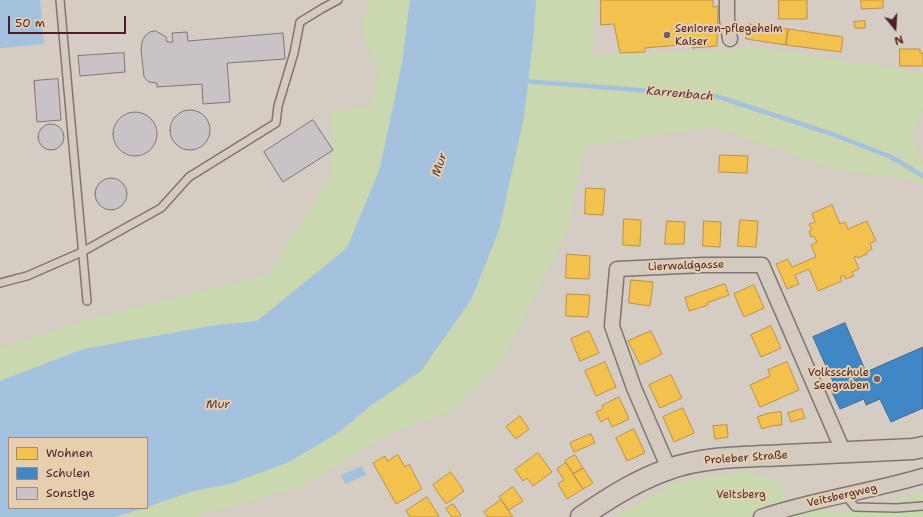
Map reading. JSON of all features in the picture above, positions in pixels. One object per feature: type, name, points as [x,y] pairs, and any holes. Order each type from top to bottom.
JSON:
[{"type":"main road","name":"Proleber Straße","points":[[582,517],[607,499],[632,484],[669,468],[703,460],[913,449],[923,447]]},
{"type":"street","points":[[727,0],[727,19],[730,39]]},
{"type":"street","name":"Lierwaldgasse","points":[[669,468],[634,388],[612,326],[617,269],[703,265],[762,265],[844,453]]},
{"type":"street","name":"Veitsbergweg","points":[[761,517],[798,506],[923,476]]},
{"type":"lane","points":[[60,0],[87,301]]},
{"type":"lane","points":[[0,283],[27,276],[82,252],[161,208],[189,177],[276,123],[278,106],[294,53],[300,22],[338,0]]},
{"type":"lane","points":[[845,495],[855,506],[896,508],[923,506]]},
{"type":"green space","points":[[369,0],[410,0],[402,63],[380,168],[347,248],[257,321],[216,325],[22,374],[0,381],[0,348],[91,319],[268,275],[331,176],[331,113],[370,105],[379,73],[362,31]]},
{"type":"green space","points":[[536,0],[596,0],[592,55],[764,48],[923,73],[923,108],[912,137],[923,165],[923,187],[907,179],[833,169],[714,127],[584,147],[568,228],[501,362],[453,410],[392,433],[298,488],[192,517],[114,517],[148,509],[148,508],[193,491],[230,484],[338,433],[369,407],[499,230],[524,117],[534,32]]},
{"type":"green space","name":"Veitsberg","points":[[745,471],[780,482],[786,499],[841,514],[923,492],[923,517],[614,517],[676,483]]},
{"type":"water","points":[[0,0],[40,0],[44,44],[0,48]]},
{"type":"water","name":"Mur","points":[[410,0],[536,0],[534,32],[524,117],[499,230],[471,300],[421,371],[369,407],[338,433],[287,463],[230,484],[193,491],[148,507],[148,437],[8,437],[8,509],[142,509],[114,517],[0,517],[0,381],[83,349],[216,325],[257,321],[347,248],[380,168],[402,63]]},
{"type":"water","points":[[362,466],[366,475],[345,484],[341,475]]},
{"type":"building: Wohnen","name":"Senioren-pflegeheim Kaiser","points":[[601,0],[713,0],[713,7],[718,6],[717,46],[692,48],[691,44],[645,48],[645,52],[620,53],[614,24],[601,25]]},
{"type":"building: Wohnen","points":[[779,0],[807,0],[807,19],[779,19]]},
{"type":"building: Wohnen","points":[[861,0],[883,0],[883,8],[862,9]]},
{"type":"building: Wohnen","points":[[865,21],[865,28],[855,28],[854,22]]},
{"type":"building: Wohnen","points":[[748,24],[788,29],[786,45],[746,39]]},
{"type":"building: Wohnen","points":[[788,29],[843,37],[841,52],[786,45]]},
{"type":"building: Wohnen","points":[[900,49],[920,49],[920,53],[923,53],[923,66],[900,66]]},
{"type":"building: Wohnen","points":[[720,155],[748,156],[747,173],[719,172]]},
{"type":"building: Wohnen","points":[[586,188],[605,189],[603,215],[585,214]]},
{"type":"building: Wohnen","points":[[832,205],[840,224],[845,222],[848,229],[867,221],[876,241],[870,243],[872,249],[866,252],[867,254],[858,258],[857,256],[854,257],[859,269],[852,272],[854,276],[845,279],[844,275],[840,277],[842,281],[818,291],[809,269],[795,275],[799,284],[787,289],[776,264],[788,259],[792,267],[816,257],[811,245],[817,242],[814,236],[811,237],[809,231],[812,230],[809,224],[815,222],[812,214]]},
{"type":"building: Wohnen","points":[[624,219],[641,220],[640,246],[623,245]]},
{"type":"building: Wohnen","points":[[740,220],[758,221],[756,247],[738,246]]},
{"type":"building: Wohnen","points":[[667,221],[685,222],[684,244],[665,244]]},
{"type":"building: Wohnen","points":[[704,221],[721,222],[720,247],[703,246]]},
{"type":"building: Wohnen","points":[[567,254],[590,256],[589,279],[566,278]]},
{"type":"building: Wohnen","points":[[631,280],[653,282],[650,306],[629,303]]},
{"type":"building: Wohnen","points":[[725,284],[729,295],[707,303],[708,305],[689,311],[685,298]]},
{"type":"building: Wohnen","points":[[754,285],[764,308],[744,317],[734,294]]},
{"type":"building: Wohnen","points":[[567,294],[590,295],[588,317],[566,316]]},
{"type":"building: Wohnen","points":[[771,326],[781,348],[761,357],[751,335]]},
{"type":"building: Wohnen","points":[[589,331],[599,353],[580,361],[571,339]]},
{"type":"building: Wohnen","points":[[651,331],[662,354],[640,365],[628,341]]},
{"type":"building: Wohnen","points":[[605,362],[616,387],[596,396],[585,371]]},
{"type":"building: Wohnen","points":[[787,362],[799,390],[760,407],[750,385],[770,376],[768,370]]},
{"type":"building: Wohnen","points":[[671,375],[682,398],[660,408],[649,385]]},
{"type":"building: Wohnen","points":[[619,397],[629,419],[612,427],[608,418],[601,422],[596,412],[603,409],[602,406]]},
{"type":"building: Wohnen","points":[[683,408],[694,433],[674,442],[663,417]]},
{"type":"building: Wohnen","points":[[802,409],[805,418],[791,422],[788,413]]},
{"type":"building: Wohnen","points":[[781,412],[782,425],[762,429],[757,417],[769,413]]},
{"type":"building: Wohnen","points":[[520,416],[529,429],[516,439],[506,427]]},
{"type":"building: Wohnen","points":[[727,425],[728,437],[715,439],[713,426]]},
{"type":"building: Wohnen","points":[[634,429],[645,453],[627,461],[616,438]]},
{"type":"building: Wohnen","points":[[591,434],[595,443],[574,452],[570,443]]},
{"type":"building: Wohnen","points":[[538,453],[552,472],[533,486],[527,478],[523,481],[515,470]]},
{"type":"building: Wohnen","points":[[398,455],[405,467],[409,464],[422,489],[396,504],[373,463],[385,456],[387,461]]},
{"type":"building: Wohnen","points":[[575,455],[583,468],[573,474],[565,461]]},
{"type":"building: Wohnen","points":[[566,463],[583,489],[567,499],[558,484],[564,480],[557,469]]},
{"type":"building: Wohnen","points":[[583,468],[593,483],[583,489],[573,474]]},
{"type":"building: Wohnen","points":[[451,472],[464,491],[446,504],[433,485]]},
{"type":"building: Wohnen","points":[[513,487],[523,501],[509,510],[499,497]]},
{"type":"building: Wohnen","points":[[427,497],[439,516],[410,517],[406,511]]},
{"type":"building: Wohnen","points":[[501,500],[513,517],[488,517],[484,512]]},
{"type":"building: Wohnen","points":[[453,504],[461,515],[458,517],[452,517],[446,509]]},
{"type":"building: Schulen","name":"Volksschule Seegraben","points":[[845,323],[866,372],[923,347],[923,408],[891,422],[880,399],[866,405],[864,399],[840,409],[830,388],[835,386],[813,337]]},
{"type":"building: Sonstige","points":[[156,31],[166,37],[167,42],[173,42],[172,33],[187,32],[188,41],[283,33],[285,59],[227,63],[230,102],[203,104],[202,84],[157,87],[157,83],[149,82],[144,77],[141,50],[142,42],[145,36],[150,32]]},
{"type":"building: Sonstige","points":[[124,53],[125,72],[80,76],[78,56]]},
{"type":"building: Sonstige","points":[[58,79],[61,120],[37,122],[34,81]]},
{"type":"building: Sonstige","points":[[194,110],[201,113],[207,119],[210,130],[209,138],[201,147],[194,150],[186,150],[179,147],[171,138],[170,126],[173,119],[182,111]]},
{"type":"building: Sonstige","points":[[135,112],[147,116],[153,122],[157,134],[153,146],[147,152],[135,156],[123,152],[117,146],[113,134],[117,122],[123,116]]},
{"type":"building: Sonstige","points":[[313,120],[333,150],[283,182],[264,152]]},
{"type":"building: Sonstige","points":[[51,124],[60,128],[64,137],[60,146],[51,150],[42,146],[38,137],[42,128]]},
{"type":"building: Sonstige","points":[[108,178],[114,178],[123,182],[127,194],[123,206],[114,210],[108,210],[99,206],[95,197],[95,191],[99,182]]},
{"type":"waterway","name":"Karrenbach","points":[[523,81],[716,96],[832,134],[891,157],[923,176]]},
{"type":"place","name":"Senioren-pflegeheim Kaiser","points":[[667,35]]},
{"type":"place","name":"Volksschule Seegraben","points":[[877,379]]}]
